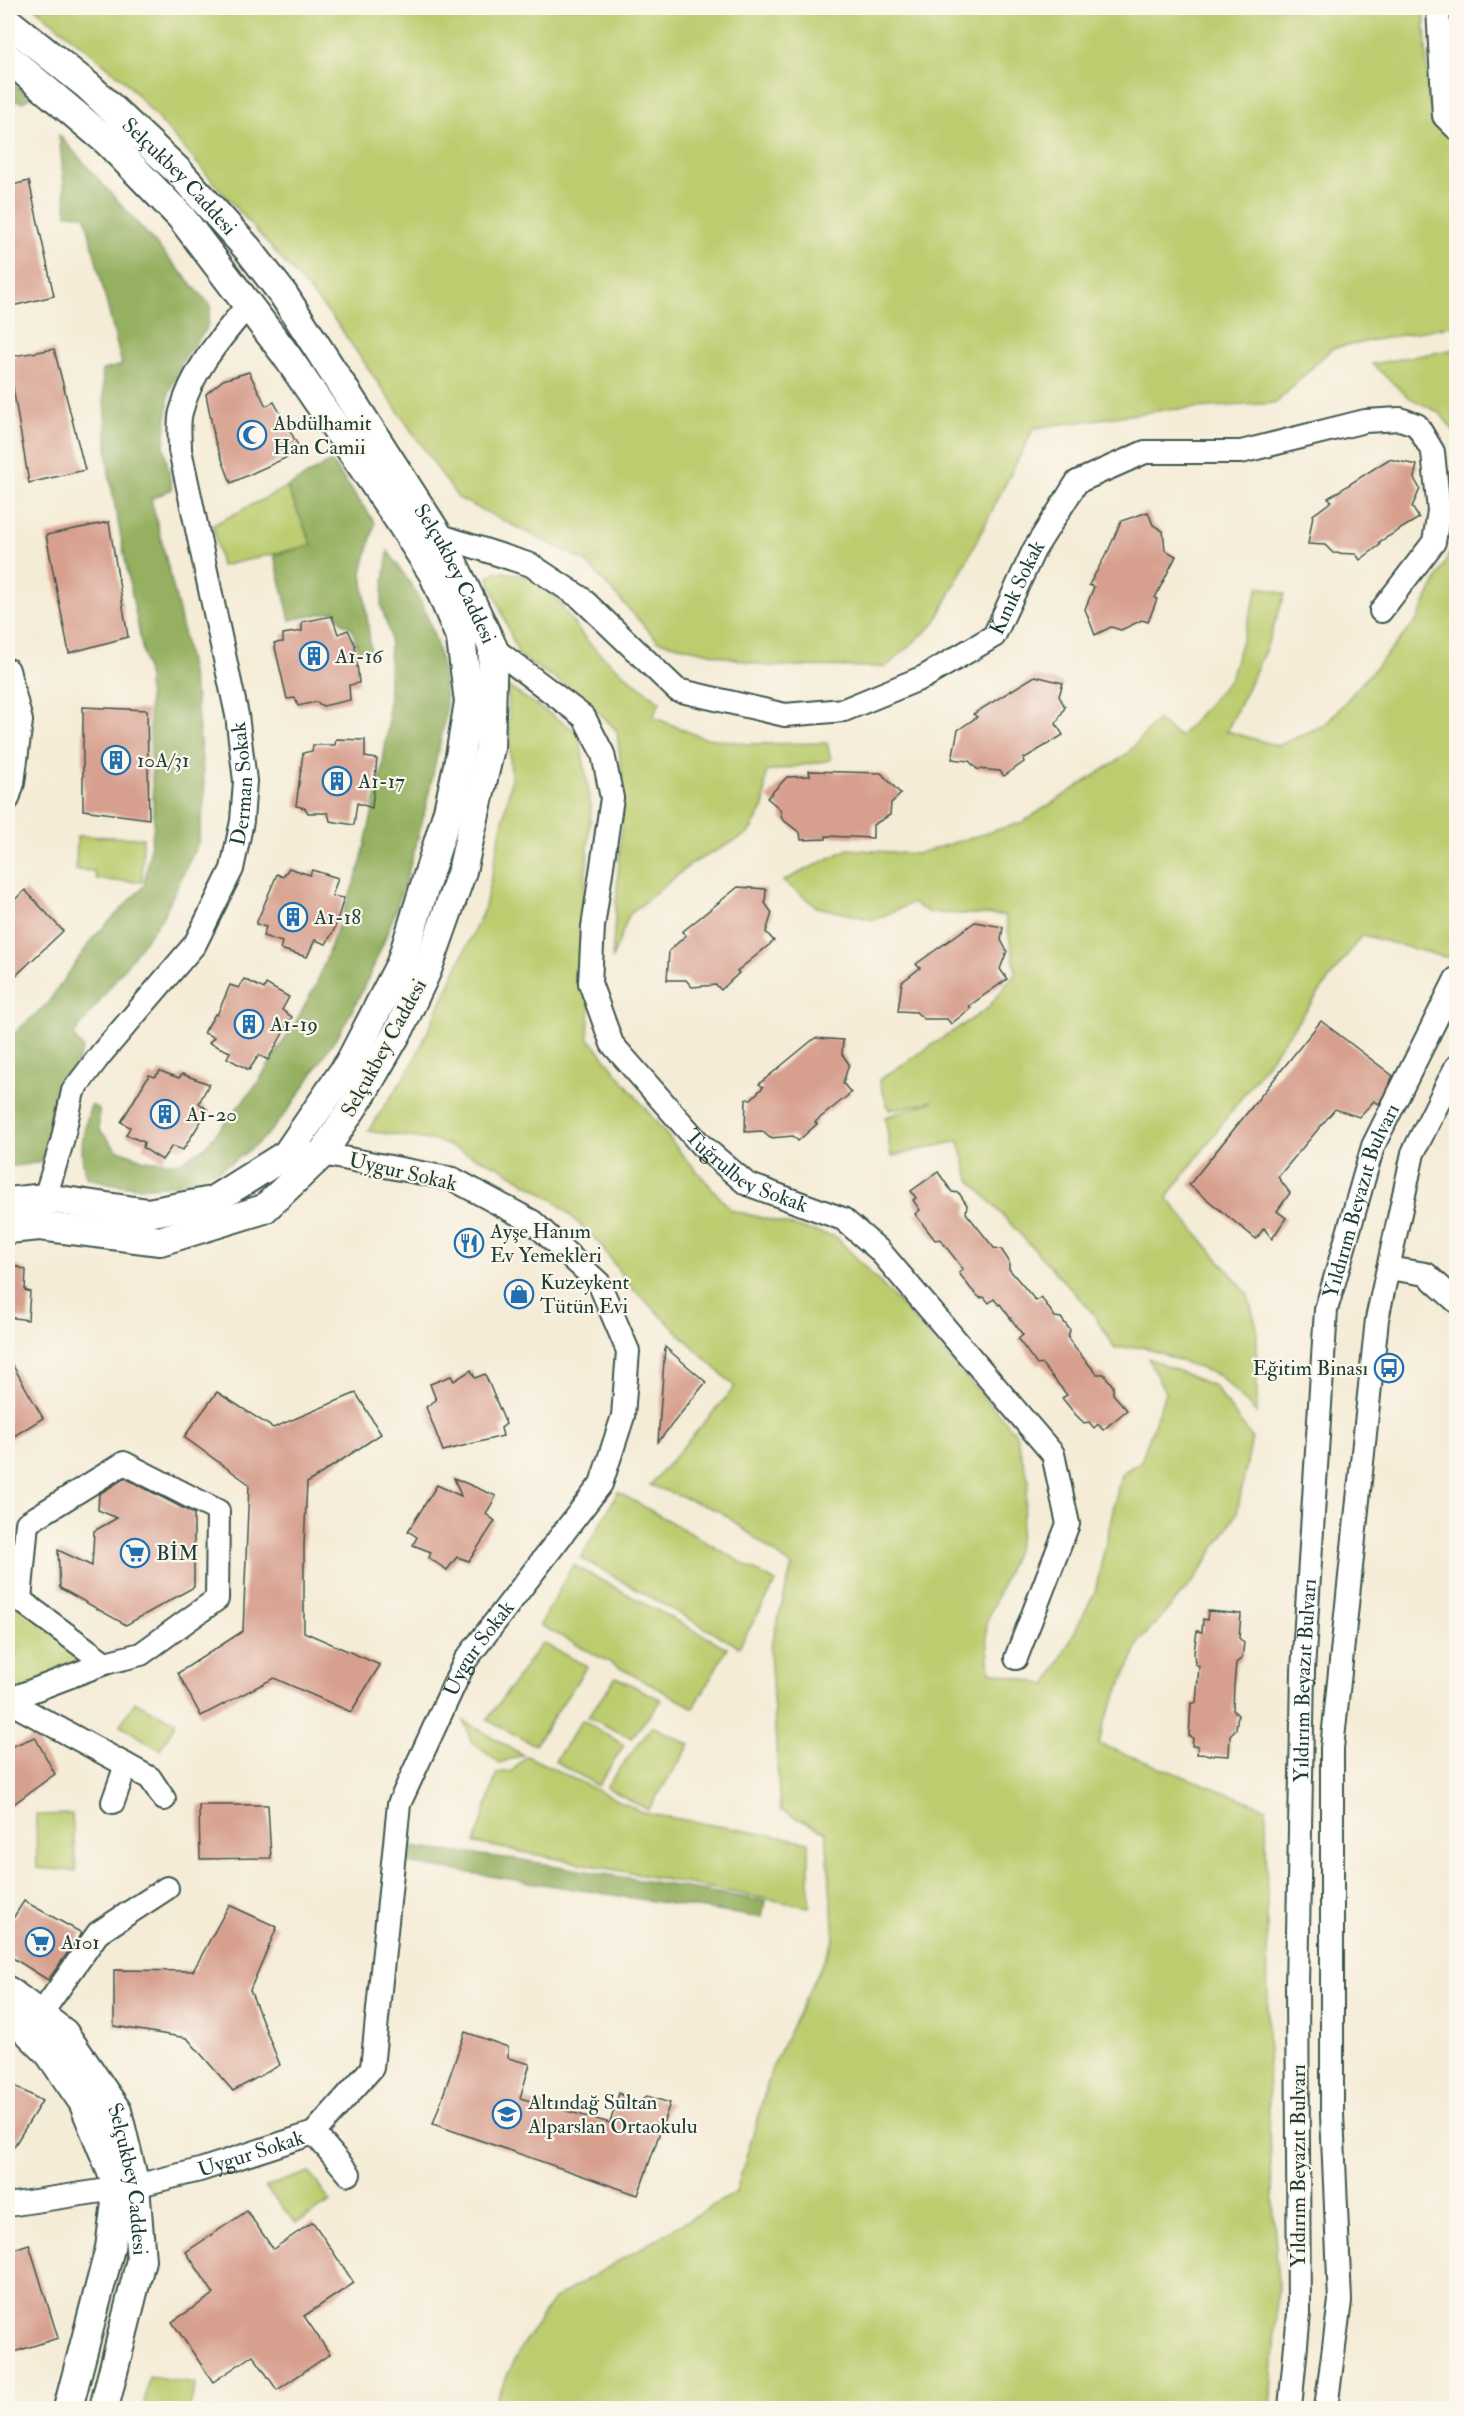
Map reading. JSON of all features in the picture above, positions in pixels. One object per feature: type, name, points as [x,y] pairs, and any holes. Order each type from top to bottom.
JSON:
[{"type":"street","points":[[1438,8],[1444,116],[1456,128]]},
{"type":"street","name":"Selçukbey Caddesi","points":[[8,22],[88,87],[171,164],[248,249],[283,294],[409,513],[460,639],[469,702],[460,756],[447,811],[401,963],[350,1062],[287,1154],[212,1201],[148,1213],[45,1198],[8,1202]]},
{"type":"street","name":"Selçukbey Caddesi","points":[[8,58],[108,142],[181,217],[409,513],[438,535],[493,648],[490,748],[462,871],[427,970],[400,1028],[363,1092],[322,1154],[264,1209],[160,1241],[40,1226],[8,1229]]},
{"type":"street","name":"Derman Sokak","points":[[40,1226],[73,1090],[195,944],[232,869],[242,821],[245,781],[237,716],[180,450],[180,414],[192,383],[206,357],[248,305]]},
{"type":"street","name":"Kınık Sokak","points":[[438,535],[531,565],[581,597],[676,690],[785,715],[844,710],[924,677],[994,636],[1034,550],[1077,482],[1145,452],[1241,452],[1365,421],[1400,419],[1417,425],[1433,452],[1439,511],[1434,542],[1382,611]]},
{"type":"street","name":"Tuğrulbey Sokak","points":[[493,648],[584,717],[603,754],[612,798],[593,927],[590,984],[612,1044],[700,1145],[747,1184],[843,1219],[879,1250],[1053,1454],[1068,1524],[1016,1658]]},
{"type":"street","points":[[8,670],[21,720],[13,783],[8,799]]},
{"type":"street","name":"Yıldırım Beyazıt Bulvarı","points":[[1290,2409],[1299,2313],[1297,1986],[1303,1671],[1326,1310],[1373,1146],[1456,979]]},
{"type":"street","name":"Yıldırım Beyazıt Bulvarı","points":[[1326,2409],[1340,2301],[1332,2114],[1332,1748],[1377,1319],[1413,1153],[1456,1067]]},
{"type":"street","name":"Uygur Sokak","points":[[8,2205],[126,2187],[200,2170],[314,2133],[372,2068],[399,1804],[465,1661],[601,1484],[623,1416],[628,1351],[599,1283],[533,1222],[453,1179],[322,1154],[287,1154]]},
{"type":"street","points":[[1388,1268],[1425,1274],[1456,1300]]},
{"type":"street","points":[[8,1701],[105,1663],[141,1654],[217,1599],[218,1511],[124,1463],[27,1523],[14,1604],[105,1663]]},
{"type":"street","points":[[8,1701],[150,1778],[164,1799]]},
{"type":"street","points":[[113,1802],[126,1765]]},
{"type":"street","points":[[35,2024],[98,1933],[167,1888]]},
{"type":"street","name":"Selçukbey Caddesi","points":[[8,1991],[35,2024],[49,2053],[83,2102],[126,2187],[141,2260],[104,2409]]},
{"type":"street","name":"Selçukbey Caddesi","points":[[8,2012],[35,2024]]},
{"type":"street","points":[[314,2133],[349,2174]]},
{"type":"street","name":"Selçukbey Caddesi","points":[[71,2408],[126,2187]]},
{"type":"green space","points":[[35,8],[1424,8],[1429,105],[1456,141],[1456,325],[1332,348],[1276,403],[1164,410],[1034,428],[935,623],[886,667],[766,666],[658,641],[585,561],[458,498],[334,319],[124,80]]},
{"type":"green space","points":[[8,78],[30,98],[22,102],[8,99]]},
{"type":"green space","points":[[59,135],[211,306],[206,330],[186,354],[169,392],[164,446],[172,489],[151,499],[179,611],[196,699],[205,794],[198,843],[162,918],[73,1036],[83,1048],[42,1162],[8,1167],[8,1073],[10,1069],[8,1039],[47,1004],[93,938],[144,886],[154,825],[148,679],[109,474],[102,370],[122,365],[85,215],[67,214]]},
{"type":"green space","points":[[1456,349],[1456,434],[1440,413],[1408,397],[1372,364]]},
{"type":"green space","points":[[331,461],[375,523],[362,572],[371,651],[359,652],[352,628],[342,623],[335,611],[290,620],[274,555],[312,545],[287,487]]},
{"type":"green space","points":[[287,487],[312,545],[221,566],[213,525]]},
{"type":"green space","points":[[1456,540],[1456,948],[1448,958],[1362,935],[1167,1198],[1247,1293],[1257,1327],[1257,1414],[1220,1376],[1144,1347],[1115,1348],[1093,1313],[969,1179],[959,1141],[891,1156],[885,1117],[934,1101],[889,1110],[879,1080],[987,1009],[1016,972],[1005,915],[930,913],[912,903],[874,920],[817,907],[783,881],[848,849],[916,854],[1023,822],[1126,755],[1157,720],[1180,737],[1230,679],[1259,586],[1285,594],[1265,651],[1227,731],[1278,746],[1326,724],[1417,620]]},
{"type":"green space","points":[[388,551],[416,593],[428,618],[440,660],[446,710],[427,803],[409,869],[387,935],[373,967],[340,1033],[301,1092],[269,1133],[240,1157],[198,1178],[155,1187],[109,1183],[86,1177],[82,1158],[83,1141],[91,1105],[99,1109],[99,1129],[116,1149],[145,1160],[179,1163],[204,1148],[257,1084],[316,985],[359,870],[381,776],[388,726],[390,635],[381,605]]},
{"type":"green space","points":[[495,572],[531,578],[553,595],[592,646],[660,702],[653,717],[701,737],[748,744],[827,743],[831,760],[766,772],[764,807],[748,834],[691,864],[629,915],[612,959],[624,793],[617,731],[584,697],[519,656],[488,577]]},
{"type":"green space","points":[[508,687],[579,733],[591,807],[582,925],[595,916],[588,1037],[682,1154],[731,1210],[836,1237],[903,1307],[1015,1432],[1029,1481],[1018,1545],[986,1624],[990,1671],[1047,1685],[1095,1592],[1121,1474],[1141,1461],[1165,1393],[1148,1358],[1214,1386],[1252,1438],[1237,1513],[1196,1578],[1140,1641],[1104,1723],[1099,1744],[1266,1808],[1269,2136],[1278,2283],[1270,2408],[492,2408],[522,2345],[554,2299],[736,2192],[772,2068],[834,1939],[826,1832],[780,1810],[770,1649],[792,1566],[721,1512],[650,1485],[735,1387],[630,1286],[599,1243],[555,1201],[500,1167],[437,1141],[368,1131],[412,1065],[485,907],[511,782]]},
{"type":"green space","points":[[77,836],[143,838],[142,882],[97,880],[94,871],[76,870]]},
{"type":"green space","points":[[618,1492],[776,1582],[739,1647],[581,1558]]},
{"type":"green space","points":[[573,1565],[727,1648],[694,1708],[540,1625]]},
{"type":"green space","points":[[20,1600],[105,1663],[8,1700],[8,1607]]},
{"type":"green space","points":[[542,1643],[587,1666],[535,1745],[487,1720]]},
{"type":"green space","points":[[616,1677],[662,1700],[631,1738],[588,1717]]},
{"type":"green space","points":[[135,1702],[176,1722],[160,1750],[120,1725]]},
{"type":"green space","points":[[582,1720],[624,1745],[598,1786],[555,1761]]},
{"type":"green space","points":[[464,1721],[523,1755],[499,1763],[471,1741]]},
{"type":"green space","points":[[652,1726],[690,1745],[648,1810],[606,1787]]},
{"type":"green space","points":[[527,1756],[644,1813],[809,1842],[809,1907],[475,1843],[497,1773],[512,1771]]},
{"type":"green space","points":[[72,1814],[76,1871],[37,1868],[36,1815]]},
{"type":"green space","points":[[408,1847],[515,1859],[765,1901],[762,1918],[405,1863]]},
{"type":"green space","points":[[309,2172],[331,2202],[296,2223],[265,2187]]},
{"type":"green space","points":[[149,2377],[196,2384],[189,2408],[159,2408],[144,2405]]},
{"type":"building","points":[[29,181],[54,296],[8,307],[8,186]]},
{"type":"building","points":[[54,349],[85,470],[29,483],[8,357]]},
{"type":"building","name":"Abdülhamit Han Camii","points":[[249,372],[266,406],[274,402],[301,451],[231,483],[215,441],[206,394],[223,380]]},
{"type":"building","points":[[1389,459],[1417,465],[1414,478],[1420,489],[1412,507],[1419,518],[1379,542],[1380,545],[1360,560],[1356,554],[1333,553],[1325,545],[1308,544],[1313,515],[1332,501],[1328,498]]},
{"type":"building","points":[[1148,512],[1153,525],[1163,531],[1165,550],[1176,556],[1155,598],[1157,599],[1148,622],[1142,620],[1121,630],[1111,627],[1095,635],[1085,609],[1094,587],[1089,585],[1121,521]]},
{"type":"building","points":[[109,522],[128,637],[69,653],[46,535]]},
{"type":"building","name":"A1-16","points":[[332,616],[338,634],[348,630],[355,645],[359,683],[349,685],[350,700],[323,706],[316,702],[298,706],[295,698],[287,699],[274,643],[283,642],[283,634],[302,631],[302,622]]},
{"type":"building","points":[[1035,676],[1063,683],[1059,696],[1065,707],[1056,724],[1063,735],[1023,759],[1024,762],[1004,776],[1000,771],[977,769],[969,761],[952,759],[958,730],[977,717],[973,714]]},
{"type":"building","name":"10A/31","points":[[83,707],[147,710],[149,819],[83,810]]},
{"type":"building","name":"A1-17","points":[[336,739],[365,740],[365,757],[377,759],[372,808],[357,803],[354,825],[330,821],[328,813],[308,813],[305,808],[296,806],[303,753],[312,751],[313,745],[335,745]]},
{"type":"building","points":[[809,771],[881,773],[901,794],[891,803],[890,815],[873,825],[873,838],[826,836],[826,839],[801,840],[800,833],[782,819],[780,809],[767,798],[787,777],[810,776]]},
{"type":"building","name":"A1-18","points":[[289,868],[310,875],[312,870],[338,878],[332,896],[344,898],[334,930],[326,944],[315,940],[307,957],[280,949],[282,942],[263,936],[266,927],[256,924],[277,874],[283,877]]},
{"type":"building","points":[[738,887],[766,889],[765,903],[772,913],[766,932],[774,941],[737,971],[739,973],[721,990],[716,985],[692,987],[686,980],[667,980],[669,951],[686,935],[682,932]]},
{"type":"building","points":[[25,890],[63,931],[8,983],[8,906]]},
{"type":"building","points":[[975,922],[1003,927],[1001,940],[1007,951],[1000,969],[1007,979],[969,1006],[971,1008],[951,1024],[947,1019],[924,1019],[916,1012],[898,1011],[902,982],[920,968],[916,964]]},
{"type":"building","name":"A1-19","points":[[244,979],[264,989],[266,984],[289,997],[282,1010],[292,1017],[268,1060],[259,1055],[249,1070],[227,1058],[230,1052],[209,1043],[214,1037],[204,1033],[215,1014],[217,1015],[230,985],[239,988]]},
{"type":"building","points":[[1321,1021],[1393,1076],[1379,1104],[1374,1101],[1359,1117],[1335,1109],[1278,1177],[1290,1193],[1277,1211],[1286,1218],[1272,1239],[1264,1228],[1256,1239],[1189,1185]]},
{"type":"building","points":[[815,1038],[843,1040],[842,1054],[849,1064],[843,1083],[851,1093],[815,1122],[817,1124],[798,1141],[793,1136],[770,1138],[762,1131],[745,1132],[746,1099],[751,1099],[763,1087],[759,1084]]},
{"type":"building","name":"A1-20","points":[[160,1071],[179,1078],[182,1074],[209,1084],[199,1103],[208,1110],[183,1150],[172,1146],[162,1160],[143,1148],[144,1142],[126,1135],[130,1127],[121,1122],[149,1075],[155,1077]]},
{"type":"building","points":[[938,1172],[952,1192],[959,1193],[967,1205],[966,1213],[994,1248],[1001,1249],[1009,1261],[1009,1269],[1036,1301],[1041,1297],[1055,1317],[1061,1318],[1070,1330],[1068,1338],[1075,1348],[1097,1374],[1104,1374],[1113,1386],[1113,1394],[1127,1410],[1103,1430],[1098,1424],[1094,1428],[1089,1422],[1084,1423],[1076,1415],[1062,1398],[1067,1395],[1042,1364],[1037,1365],[1018,1339],[1023,1335],[1000,1304],[994,1299],[989,1303],[971,1289],[959,1273],[963,1269],[940,1239],[935,1240],[915,1214],[920,1210],[913,1200],[916,1198],[911,1191]]},
{"type":"building","points":[[8,1263],[26,1270],[25,1290],[30,1292],[28,1320],[8,1317]]},
{"type":"building","points":[[665,1347],[706,1382],[658,1442]]},
{"type":"building","points":[[8,1357],[43,1418],[8,1440]]},
{"type":"building","points":[[471,1370],[475,1378],[485,1374],[506,1424],[501,1428],[503,1436],[443,1451],[426,1407],[436,1400],[430,1384],[451,1376],[454,1381]]},
{"type":"building","points":[[217,1392],[273,1428],[356,1393],[381,1434],[307,1483],[304,1632],[380,1665],[351,1712],[274,1678],[201,1716],[178,1673],[243,1631],[249,1484],[184,1437]]},
{"type":"building","points":[[125,1478],[194,1514],[194,1587],[126,1625],[60,1588],[58,1550],[92,1566],[94,1531],[117,1518],[98,1510],[99,1494]]},
{"type":"building","points":[[454,1478],[496,1496],[486,1514],[495,1521],[469,1561],[457,1557],[447,1570],[429,1558],[431,1552],[413,1545],[417,1537],[408,1531],[437,1485],[461,1496]]},
{"type":"building","points":[[1208,1611],[1241,1614],[1239,1638],[1244,1643],[1242,1658],[1236,1663],[1233,1710],[1238,1715],[1236,1729],[1230,1735],[1229,1756],[1197,1754],[1198,1746],[1192,1746],[1193,1738],[1189,1736],[1191,1703],[1196,1703],[1199,1666],[1195,1664],[1194,1652],[1197,1631],[1202,1632],[1203,1619],[1207,1620]]},
{"type":"building","points":[[35,1737],[55,1774],[8,1808],[8,1748]]},
{"type":"building","points":[[199,1805],[268,1805],[271,1858],[200,1859]]},
{"type":"building","points":[[24,1901],[82,1933],[48,1980],[8,1955],[8,1926]]},
{"type":"building","points":[[229,1905],[277,1927],[250,1990],[280,2065],[233,2091],[187,2038],[114,2026],[114,1970],[193,1971]]},
{"type":"building","name":"Altındağ Sultan Alparslan Ortaokulu","points":[[465,2032],[508,2047],[508,2058],[530,2064],[520,2098],[610,2123],[619,2093],[637,2104],[647,2096],[670,2103],[638,2195],[433,2124]]},
{"type":"building","points":[[8,2082],[42,2101],[8,2156]]},
{"type":"building","points":[[247,2211],[273,2249],[313,2222],[354,2283],[304,2316],[330,2354],[277,2390],[253,2355],[213,2382],[172,2322],[214,2294],[186,2252]]},
{"type":"building","points":[[29,2244],[58,2338],[8,2354],[8,2251]]},
{"type":"place","name":"Abdülhamit Han Camii","points":[[252,435]]},
{"type":"place","name":"A1-16","points":[[314,656]]},
{"type":"place","name":"10A/31","points":[[116,760]]},
{"type":"place","name":"A1-17","points":[[337,781]]},
{"type":"place","name":"A1-18","points":[[293,917]]},
{"type":"place","name":"A1-19","points":[[249,1024]]},
{"type":"place","name":"A1-20","points":[[165,1114]]},
{"type":"place","name":"Ayşe Hanım Ev Yemekleri","points":[[469,1243]]},
{"type":"place","name":"Kuzeykent Tütün Evi","points":[[519,1294]]},
{"type":"place","name":"Eğitim Binası","points":[[1389,1368]]},
{"type":"place","name":"BİM","points":[[135,1553]]},
{"type":"place","name":"A101","points":[[40,1942]]},
{"type":"place","name":"Altındağ Sultan Alparslan Ortaokulu","points":[[507,2114]]}]
